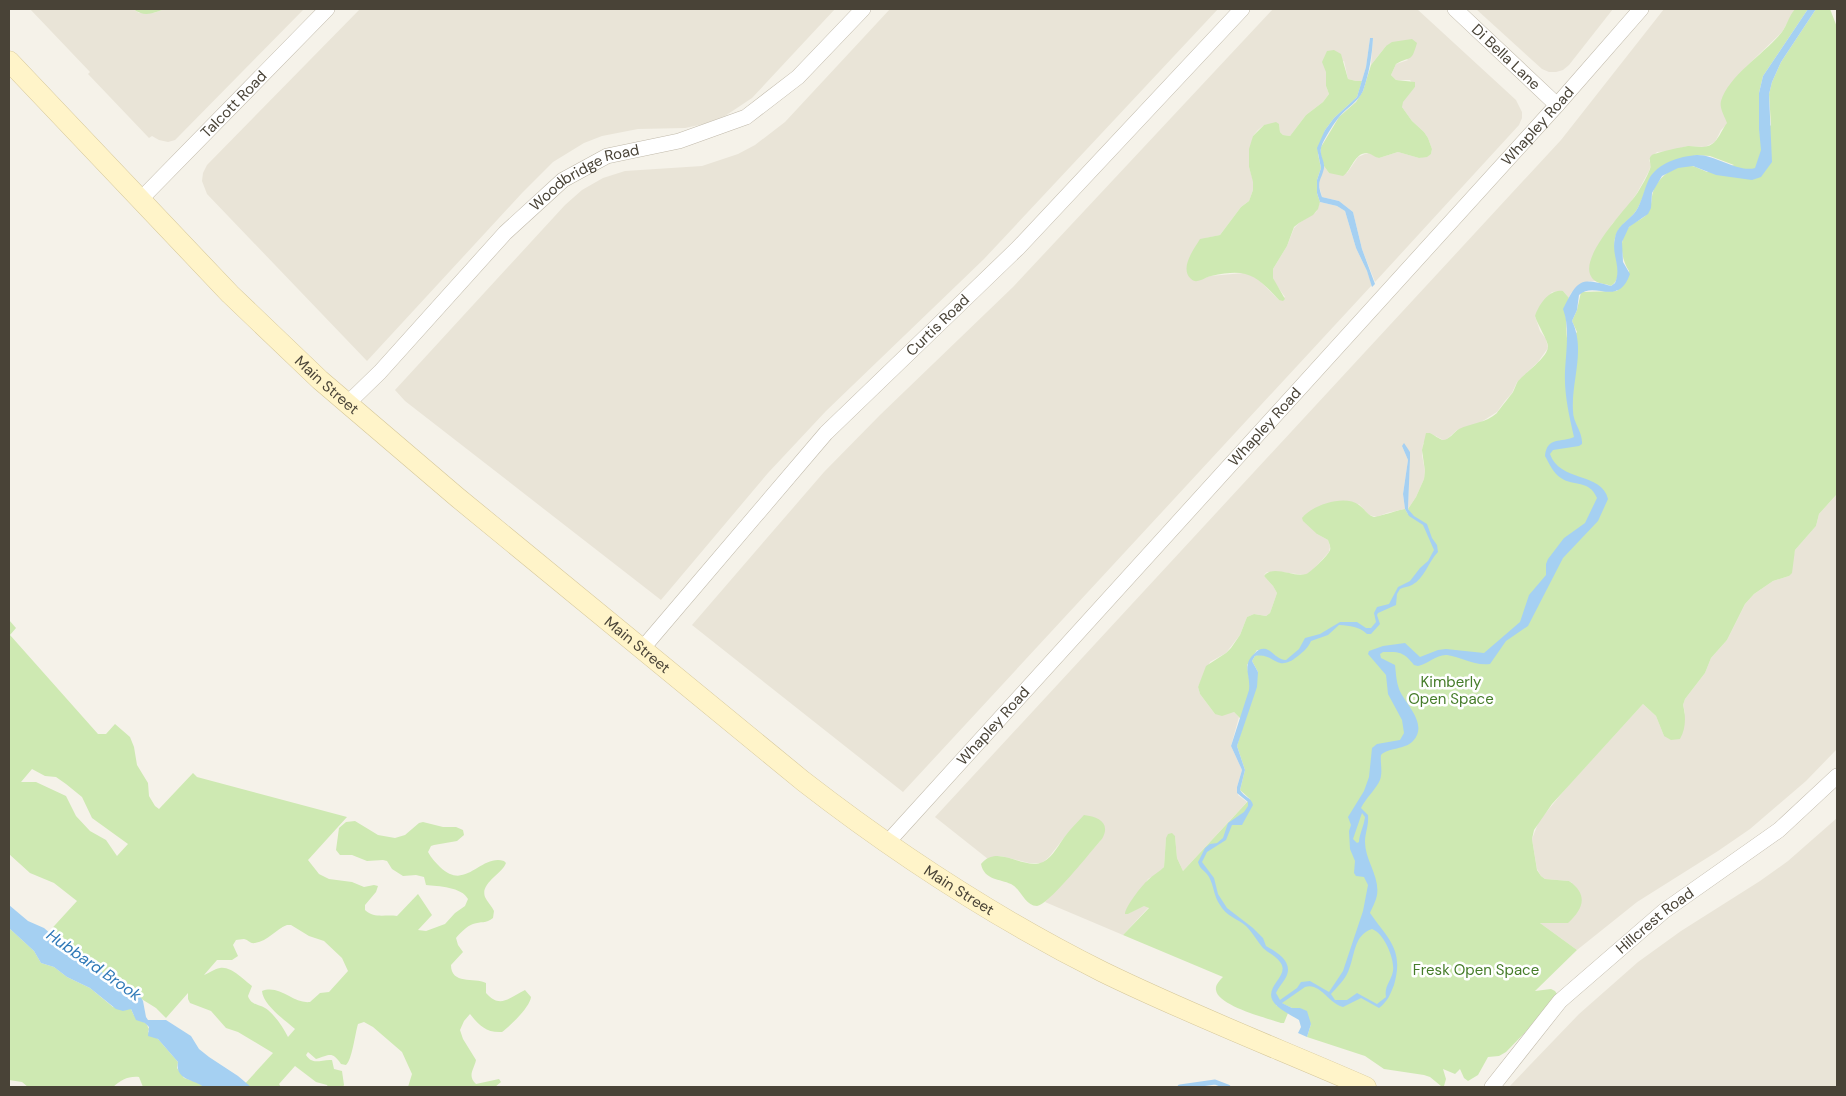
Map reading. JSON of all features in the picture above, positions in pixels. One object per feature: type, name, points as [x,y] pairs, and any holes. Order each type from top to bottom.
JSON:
[{"type":"main road","name":"Main Street","points":[[9,61],[274,338],[347,404],[803,782],[887,843],[990,910],[1095,967],[1146,992],[1366,1087]]},
{"type":"street","name":"Talcott Road","points":[[140,200],[327,9]]},
{"type":"street","name":"Woodbridge Road","points":[[347,404],[380,372],[504,233],[563,180],[607,156],[679,141],[746,117],[798,77],[863,9]]},
{"type":"street","name":"Curtis Road","points":[[642,649],[826,433],[1018,248],[1242,9]]},
{"type":"street","name":"Di Bella Lane","points":[[1455,9],[1557,105]]},
{"type":"street","name":"Whapley Road","points":[[887,843],[1557,105],[1641,9]]},
{"type":"street","name":"Hillcrest Road","points":[[1492,1087],[1560,1001],[1664,911],[1779,830],[1837,776]]},
{"type":"shaded area","points":[[30,9],[133,9],[139,13],[154,13],[164,9],[304,9],[175,140],[168,142],[152,136],[149,138]]},
{"type":"shaded area","points":[[360,9],[835,9],[752,98],[725,116],[704,124],[685,128],[638,129],[602,136],[584,143],[553,162],[367,361],[207,194],[202,181],[207,165]]},
{"type":"shaded area","points":[[890,9],[1218,9],[984,259],[826,411],[768,473],[661,600],[405,401],[395,390],[565,205],[582,190],[603,178],[625,171],[702,166],[738,154],[755,145],[785,122]]},
{"type":"shaded area","points":[[1273,9],[1417,9],[1516,100],[1522,112],[1519,125],[1375,282],[1362,249],[1353,212],[1339,201],[1322,197],[1318,181],[1324,166],[1329,173],[1347,173],[1358,157],[1369,153],[1379,158],[1398,152],[1419,158],[1431,154],[1432,149],[1428,138],[1402,107],[1402,102],[1415,87],[1410,80],[1396,80],[1391,75],[1396,64],[1408,60],[1386,46],[1371,65],[1373,38],[1370,38],[1362,81],[1348,79],[1344,61],[1326,72],[1326,86],[1329,94],[1323,102],[1306,115],[1290,136],[1283,135],[1280,132],[1279,124],[1264,125],[1258,130],[1253,136],[1249,167],[1253,181],[1253,190],[1249,201],[1241,207],[1220,235],[1206,238],[1199,280],[1210,276],[1244,273],[1256,277],[1279,300],[1285,297],[1275,283],[1273,269],[1287,246],[1294,228],[1316,212],[1320,202],[1337,206],[1345,211],[1356,248],[1372,285],[903,792],[692,625],[824,472],[880,415],[1013,287]]},
{"type":"shaded area","points":[[1476,9],[1613,9],[1569,65],[1563,70],[1549,72],[1542,69]]},
{"type":"shaded area","points":[[1664,9],[1795,9],[1782,32],[1750,63],[1728,88],[1721,102],[1728,123],[1721,130],[1715,142],[1705,147],[1687,146],[1672,151],[1657,152],[1649,160],[1651,165],[1649,171],[1637,193],[1612,224],[1591,276],[1596,281],[1589,281],[1571,293],[1569,298],[1563,291],[1552,292],[1546,299],[1535,316],[1540,331],[1546,339],[1548,348],[1538,362],[1517,382],[1512,393],[1497,412],[1478,424],[1457,430],[1446,440],[1430,433],[1423,444],[1424,479],[1408,509],[1410,452],[1402,446],[1408,460],[1403,494],[1405,509],[1377,517],[1369,515],[1359,504],[1317,534],[1328,540],[1330,547],[1329,552],[1311,572],[1305,575],[1281,572],[1267,572],[1265,574],[1264,576],[1277,593],[1270,613],[1266,616],[1254,614],[1247,617],[1240,635],[1226,653],[1210,662],[1198,687],[1200,694],[1215,714],[1234,712],[1239,717],[1231,746],[1242,770],[1237,787],[1238,795],[1247,802],[1183,871],[1177,858],[1175,836],[1166,838],[1164,867],[1148,879],[1128,914],[1144,905],[1149,907],[1123,935],[1045,902],[1102,839],[1067,834],[1042,863],[1029,863],[1001,856],[988,859],[935,817],[1561,140]]},
{"type":"shaded area","points":[[1837,494],[1837,749],[1806,781],[1750,829],[1637,902],[1577,950],[1540,923],[1542,923],[1572,883],[1569,881],[1545,879],[1537,869],[1532,839],[1539,821],[1567,787],[1643,704],[1656,716],[1664,736],[1685,713],[1683,705],[1685,699],[1705,673],[1711,658],[1727,640],[1745,604],[1754,594],[1773,581],[1789,576],[1795,550],[1816,526],[1819,514]]},
{"type":"shaded area","points":[[1837,818],[1837,1087],[1509,1087],[1579,1014],[1638,962],[1681,931],[1788,861]]},
{"type":"green space","points":[[133,9],[164,9],[148,14]]},
{"type":"green space","name":"Kimberly Open Space","points":[[1795,9],[1808,9],[1763,76],[1759,93],[1760,137],[1771,125],[1769,94],[1781,62],[1816,9],[1830,9],[1837,27],[1837,494],[1819,514],[1816,526],[1795,550],[1792,573],[1789,576],[1773,581],[1754,594],[1745,604],[1727,640],[1711,658],[1705,673],[1685,699],[1683,705],[1684,727],[1680,739],[1671,740],[1664,736],[1656,716],[1643,704],[1552,804],[1534,830],[1532,839],[1537,870],[1541,876],[1545,879],[1569,881],[1579,892],[1582,902],[1568,923],[1540,923],[1577,950],[1535,991],[1551,989],[1557,994],[1541,1016],[1506,1052],[1499,1056],[1488,1057],[1478,1075],[1468,1081],[1464,1078],[1460,1069],[1455,1074],[1443,1069],[1446,1079],[1444,1086],[1441,1086],[1430,1077],[1384,1069],[1365,1056],[1307,1037],[1311,1024],[1298,1008],[1292,1008],[1281,1003],[1276,1005],[1288,1013],[1284,1023],[1244,1011],[1219,996],[1216,988],[1223,977],[1123,935],[1149,908],[1144,906],[1125,914],[1131,901],[1142,886],[1164,867],[1166,838],[1168,834],[1172,833],[1175,836],[1177,858],[1183,871],[1250,799],[1240,790],[1245,770],[1237,746],[1244,722],[1234,712],[1222,716],[1215,714],[1200,694],[1198,687],[1206,666],[1231,648],[1240,635],[1247,617],[1254,614],[1266,616],[1270,613],[1277,593],[1264,576],[1273,571],[1306,574],[1329,552],[1328,540],[1317,534],[1302,518],[1321,505],[1337,501],[1353,502],[1374,517],[1405,509],[1408,514],[1410,512],[1408,509],[1424,479],[1425,471],[1422,450],[1426,433],[1445,440],[1459,429],[1493,416],[1512,393],[1518,381],[1544,356],[1548,344],[1535,316],[1549,294],[1563,291],[1569,298],[1564,309],[1568,343],[1577,332],[1572,321],[1577,310],[1581,292],[1617,291],[1629,271],[1624,261],[1623,237],[1629,227],[1647,213],[1651,206],[1655,186],[1663,176],[1674,169],[1686,166],[1694,166],[1707,172],[1734,165],[1710,156],[1696,155],[1650,179],[1636,211],[1616,234],[1618,276],[1615,282],[1611,286],[1600,283],[1590,274],[1590,263],[1595,251],[1613,223],[1638,192],[1650,169],[1652,155],[1676,148],[1709,146],[1718,138],[1727,123],[1721,109],[1721,101],[1725,92],[1739,74],[1782,32]],"holes":[[[1257,650],[1276,656],[1261,654],[1255,656],[1252,661],[1258,672],[1250,684],[1247,665]]]},
{"type":"green space","points":[[1412,39],[1417,43],[1412,56],[1396,64],[1391,75],[1396,80],[1415,82],[1415,87],[1403,102],[1402,107],[1428,138],[1432,149],[1431,154],[1427,157],[1419,158],[1398,152],[1379,158],[1367,153],[1359,156],[1343,176],[1329,173],[1324,166],[1321,147],[1339,117],[1356,102],[1363,91],[1371,65],[1386,46],[1392,42]]},
{"type":"green space","points":[[1334,50],[1341,54],[1348,79],[1362,81],[1357,97],[1334,118],[1325,130],[1318,154],[1321,168],[1317,180],[1317,193],[1320,202],[1318,209],[1313,215],[1294,227],[1287,246],[1273,269],[1273,278],[1285,299],[1283,301],[1279,300],[1263,284],[1250,275],[1242,273],[1223,274],[1199,281],[1193,280],[1187,274],[1187,263],[1200,239],[1220,235],[1241,207],[1249,201],[1253,190],[1249,167],[1249,149],[1253,136],[1264,125],[1276,122],[1279,124],[1280,132],[1283,135],[1290,136],[1306,115],[1323,102],[1329,94],[1326,86],[1326,72],[1322,62],[1327,51]]},
{"type":"green space","points":[[9,620],[16,628],[10,635],[98,734],[106,734],[115,724],[130,737],[137,765],[148,783],[149,796],[159,809],[193,773],[197,777],[347,817],[308,860],[319,874],[329,879],[352,882],[364,887],[378,886],[376,892],[365,905],[365,910],[369,913],[397,916],[418,894],[432,915],[418,930],[426,931],[445,924],[465,906],[468,899],[461,892],[455,890],[426,885],[424,877],[416,875],[403,876],[392,869],[387,861],[367,861],[352,855],[340,855],[336,850],[339,828],[346,822],[355,821],[378,835],[395,838],[405,835],[419,823],[423,822],[443,827],[456,827],[463,830],[464,835],[457,841],[431,846],[428,852],[438,865],[449,874],[458,876],[473,871],[488,862],[495,860],[504,861],[506,863],[504,867],[488,883],[484,892],[494,911],[493,918],[471,925],[456,938],[463,952],[451,965],[452,971],[459,978],[486,983],[486,993],[496,1000],[505,1001],[525,990],[531,997],[524,1011],[502,1032],[487,1030],[470,1014],[460,1030],[463,1039],[476,1060],[472,1072],[473,1081],[476,1084],[499,1079],[501,1082],[495,1087],[408,1087],[412,1074],[402,1052],[373,1027],[364,1022],[358,1024],[352,1052],[346,1065],[341,1064],[335,1057],[330,1055],[316,1059],[308,1052],[306,1055],[314,1061],[332,1060],[334,1069],[342,1071],[343,1087],[328,1087],[316,1082],[295,1066],[279,1084],[281,1087],[242,1087],[273,1053],[238,1032],[226,1028],[211,1011],[190,1003],[188,993],[166,1018],[156,1008],[74,957],[45,936],[77,901],[54,883],[30,873],[9,854]],"holes":[[[32,769],[45,776],[56,777],[66,784],[82,797],[92,818],[128,844],[117,856],[106,840],[90,831],[76,816],[66,796],[36,782],[21,782]],[[287,925],[291,925],[309,936],[324,941],[342,958],[348,971],[329,992],[320,993],[310,1002],[298,1000],[275,990],[262,991],[270,1007],[295,1029],[288,1037],[271,1013],[251,1002],[248,996],[252,986],[237,974],[229,969],[220,968],[204,975],[217,960],[232,960],[238,956],[233,945],[236,940],[244,939],[253,943],[260,942]]]},
{"type":"green space","points":[[1084,815],[1094,817],[1102,822],[1105,829],[1102,839],[1060,888],[1043,904],[1037,906],[1029,903],[1014,886],[985,873],[981,864],[988,858],[995,856],[1035,864],[1047,860],[1068,832]]},
{"type":"green space","points":[[9,928],[34,951],[41,963],[54,967],[67,977],[90,988],[113,1007],[131,1009],[136,1018],[146,1023],[149,1029],[148,1032],[158,1039],[178,1062],[177,1068],[184,1078],[199,1083],[204,1087],[143,1087],[139,1077],[125,1079],[113,1087],[28,1087],[22,1082],[9,1080]]},
{"type":"water","points":[[1808,9],[1816,9],[1781,62],[1772,82],[1769,94],[1772,162],[1761,177],[1752,180],[1716,175],[1693,166],[1678,168],[1662,176],[1652,193],[1651,208],[1648,214],[1629,227],[1622,242],[1623,262],[1630,274],[1625,284],[1619,290],[1613,292],[1592,290],[1585,291],[1579,295],[1577,310],[1572,321],[1578,343],[1573,411],[1582,444],[1553,450],[1550,454],[1555,463],[1562,469],[1589,480],[1604,490],[1608,499],[1598,521],[1563,558],[1528,626],[1506,641],[1490,664],[1478,664],[1443,655],[1418,666],[1414,665],[1407,657],[1400,653],[1383,652],[1380,654],[1381,658],[1395,665],[1399,689],[1414,714],[1418,728],[1417,734],[1410,744],[1384,752],[1381,755],[1380,780],[1361,808],[1368,815],[1365,839],[1366,849],[1375,875],[1377,888],[1370,913],[1393,946],[1396,954],[1397,973],[1390,995],[1379,1008],[1361,998],[1343,1007],[1333,1002],[1320,990],[1310,986],[1305,987],[1282,1003],[1292,1008],[1300,1008],[1307,1011],[1311,1024],[1307,1037],[1298,1033],[1301,1027],[1299,1020],[1279,1008],[1272,1000],[1273,988],[1282,973],[1283,967],[1276,958],[1263,948],[1246,926],[1223,909],[1216,899],[1209,877],[1198,862],[1205,848],[1223,838],[1228,823],[1244,812],[1248,806],[1248,802],[1237,793],[1242,770],[1231,746],[1249,690],[1248,662],[1256,652],[1263,649],[1269,650],[1280,659],[1286,660],[1299,649],[1305,638],[1320,634],[1340,622],[1357,622],[1366,628],[1371,628],[1376,622],[1374,613],[1377,607],[1389,604],[1398,587],[1410,581],[1428,561],[1434,550],[1423,525],[1409,516],[1405,509],[1403,494],[1408,460],[1402,446],[1404,443],[1410,452],[1408,509],[1414,516],[1427,524],[1432,538],[1437,545],[1438,552],[1416,582],[1400,589],[1397,594],[1396,605],[1378,613],[1380,624],[1371,634],[1367,634],[1361,629],[1354,627],[1339,625],[1328,635],[1311,641],[1304,651],[1291,661],[1280,663],[1267,657],[1255,656],[1252,661],[1258,672],[1257,687],[1237,746],[1245,770],[1240,790],[1251,800],[1253,805],[1242,825],[1232,825],[1226,840],[1207,852],[1202,862],[1214,878],[1218,894],[1227,908],[1253,928],[1263,938],[1266,946],[1280,955],[1287,963],[1288,973],[1276,993],[1280,1000],[1297,988],[1301,982],[1310,981],[1329,992],[1343,971],[1363,911],[1368,885],[1364,877],[1356,876],[1354,873],[1355,861],[1350,849],[1349,831],[1351,825],[1348,817],[1364,791],[1369,777],[1372,748],[1377,744],[1400,740],[1404,733],[1402,720],[1388,694],[1386,675],[1368,654],[1369,651],[1383,646],[1405,643],[1420,657],[1446,649],[1484,653],[1520,622],[1529,595],[1546,575],[1548,559],[1564,538],[1585,523],[1597,498],[1590,488],[1566,481],[1558,476],[1545,456],[1549,445],[1555,441],[1574,437],[1565,388],[1567,332],[1563,309],[1572,292],[1581,283],[1592,282],[1611,286],[1615,283],[1617,277],[1614,250],[1616,234],[1636,211],[1653,173],[1663,165],[1682,157],[1703,155],[1741,168],[1755,168],[1761,150],[1759,93],[1763,76]],"holes":[[[1362,813],[1365,817],[1359,842],[1357,843],[1353,839]],[[1372,929],[1381,936],[1388,947],[1392,960],[1393,971],[1386,990],[1386,997],[1377,1004],[1357,993],[1347,1000],[1335,1000],[1331,994],[1346,975],[1358,941],[1361,936]]]},
{"type":"water","points":[[1370,38],[1373,38],[1371,58],[1363,91],[1356,101],[1338,118],[1323,142],[1321,151],[1324,168],[1319,184],[1322,197],[1339,201],[1353,212],[1362,249],[1375,284],[1372,287],[1356,248],[1345,211],[1337,206],[1320,202],[1317,193],[1317,180],[1321,168],[1317,148],[1325,130],[1334,118],[1357,97],[1366,67]]},
{"type":"water","points":[[9,905],[28,921],[44,928],[70,954],[99,970],[124,989],[139,994],[148,1020],[166,1020],[191,1036],[199,1049],[251,1087],[204,1087],[182,1076],[179,1072],[178,1062],[158,1039],[148,1036],[149,1027],[145,1023],[136,1020],[131,1009],[123,1011],[116,1009],[90,988],[67,977],[54,967],[41,963],[34,951],[9,928]]},
{"type":"waterway","points":[[1180,1087],[1215,1082],[1228,1087]]},
{"type":"water label","name":"Hubbard Brook","points":[[94,965]]},
{"type":"park label","name":"Fresk Open Space","points":[[1476,970]]}]
